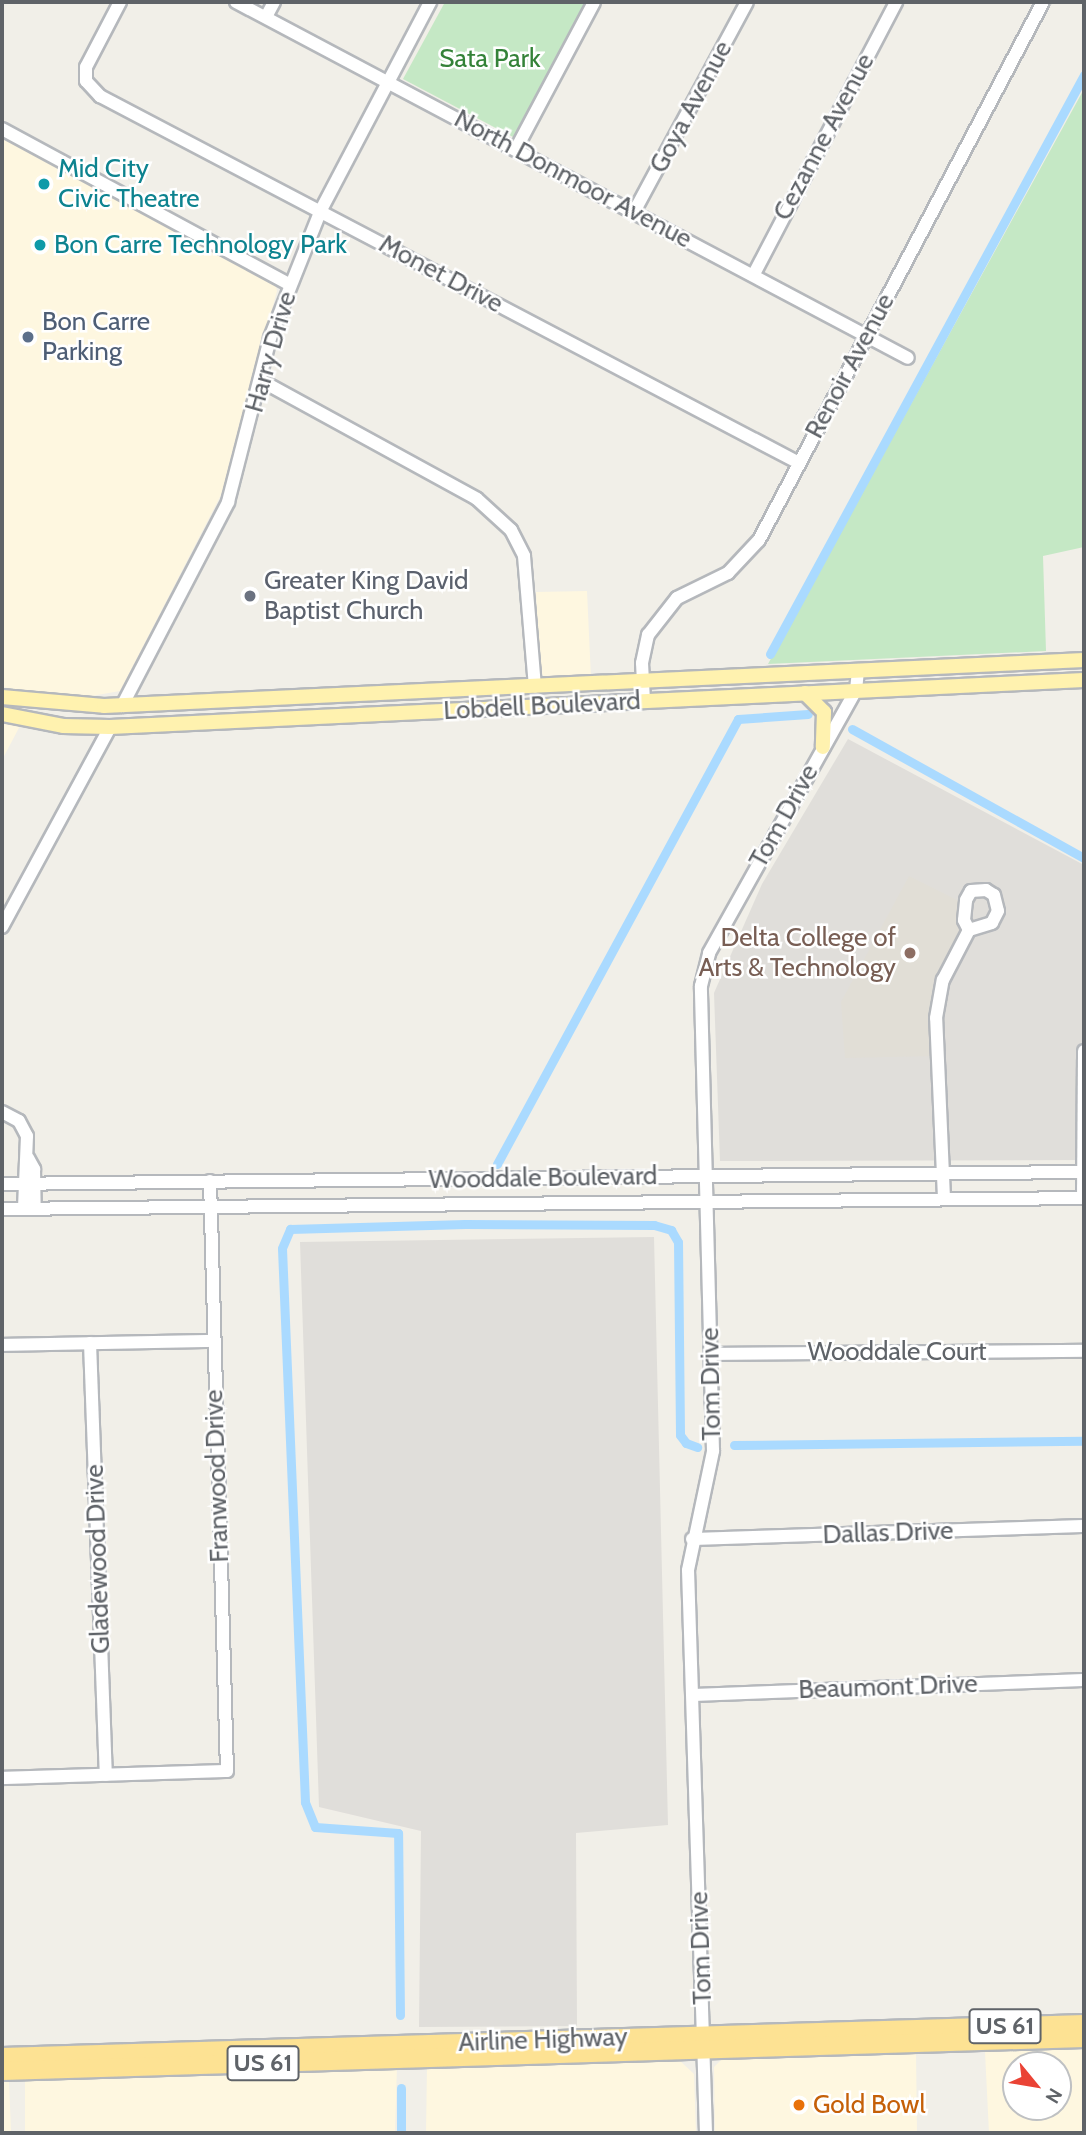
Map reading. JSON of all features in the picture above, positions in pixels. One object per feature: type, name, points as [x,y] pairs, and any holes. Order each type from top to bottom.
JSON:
[{"type":"highway","name":"Airline Highway","points":[[1061,2032],[1084,2024]]},
{"type":"highway","name":"Airline Highway","points":[[2,2057],[68,2062],[378,2059],[882,2037],[1061,2032],[1084,2038]]},
{"type":"highway","name":"Airline Highway","points":[[2,2071],[68,2062],[443,2043],[704,2043]]},
{"type":"highway","points":[[378,2059],[392,2053],[429,2051],[443,2043],[457,2050],[512,2055]]},
{"type":"main road","name":"Lobdell Boulevard","points":[[2,697],[59,705],[122,705],[1084,660]]},
{"type":"main road","points":[[1069,661],[1077,680]]},
{"type":"main road","points":[[976,685],[981,676],[1018,670],[1027,663]]},
{"type":"main road","name":"Lobdell Boulevard","points":[[2,714],[63,726],[110,727],[1077,680]]},
{"type":"main road","points":[[805,693],[824,712],[823,747]]},
{"type":"main road","points":[[308,697],[310,717]]},
{"type":"main road","points":[[110,727],[122,705]]},
{"type":"street","name":"Monet Drive","points":[[120,2],[86,67],[86,81],[100,96],[799,463]]},
{"type":"street","name":"North Donmoor Avenue","points":[[236,2],[754,274],[908,358]]},
{"type":"street","points":[[266,17],[274,2]]},
{"type":"street","name":"Harry Drive","points":[[122,705],[222,516],[239,470],[260,380],[289,284],[321,210],[430,2]]},
{"type":"street","points":[[516,149],[594,2]]},
{"type":"street","name":"Goya Avenue","points":[[634,212],[747,2]]},
{"type":"street","name":"Cezanne Avenue","points":[[754,274],[896,2]]},
{"type":"street","name":"Renoir Avenue","points":[[645,701],[643,682],[648,635],[662,613],[677,598],[728,573],[746,558],[1043,2]]},
{"type":"street","points":[[2,129],[289,284]]},
{"type":"street","points":[[260,380],[477,499],[511,530],[524,556],[535,687]]},
{"type":"street","name":"Tom Drive","points":[[706,2133],[693,1695],[692,1539],[713,1451],[700,1016],[709,953],[856,690],[858,671]]},
{"type":"street","points":[[579,685],[580,704]]},
{"type":"street","points":[[2,927],[110,727]]},
{"type":"street","points":[[944,1198],[936,1018],[943,980],[969,930]]},
{"type":"street","points":[[1084,1051],[1084,1198]]},
{"type":"street","points":[[2,1112],[24,1127],[30,1208]]},
{"type":"street","name":"Wooddale Boulevard","points":[[2,1184],[1083,1172]]},
{"type":"street","points":[[446,1203],[447,1179]]},
{"type":"street","name":"Franwood Drive","points":[[106,1775],[227,1771],[210,1181]]},
{"type":"street","name":"Wooddale Boulevard","points":[[2,1209],[1084,1198]]},
{"type":"street","points":[[2,1345],[213,1341]]},
{"type":"street","name":"Gladewood Drive","points":[[90,1343],[106,1775]]},
{"type":"street","name":"Wooddale Court","points":[[711,1354],[1084,1351]]},
{"type":"street","name":"Dallas Drive","points":[[692,1539],[1084,1526]]},
{"type":"street","name":"Beaumont Drive","points":[[693,1695],[1084,1680]]},
{"type":"street","points":[[2,1778],[106,1775]]},
{"type":"shaded area","points":[[2,129],[275,282],[277,291],[223,491],[120,691],[75,699],[2,687]]},
{"type":"shaded area","points":[[587,591],[591,678],[546,680],[540,671],[536,592]]},
{"type":"shaded area","points":[[2,720],[21,724],[2,760]]},
{"type":"shaded area","points":[[848,739],[1084,865],[1084,1160],[720,1161],[714,993],[762,884]]},
{"type":"shaded area","name":"Delta College of Arts & Technology","points":[[909,876],[963,903],[965,930],[941,976],[934,1056],[845,1058],[841,1002]]},
{"type":"shaded area","points":[[654,1237],[668,1825],[576,1833],[577,2026],[419,2027],[421,1831],[319,1807],[300,1242]]},
{"type":"shaded area","points":[[1084,2048],[1084,2133],[989,2133],[985,2052],[1002,2051],[1002,2121],[1072,2121],[1072,2051],[1010,2051]]},
{"type":"shaded area","points":[[916,2053],[917,2133],[715,2133],[714,2067],[722,2059]]},
{"type":"shaded area","points":[[678,2059],[694,2074],[696,2133],[426,2133],[427,2066]]},
{"type":"shaded area","points":[[397,2066],[395,2133],[25,2133],[25,2078]]},
{"type":"shaded area","points":[[2,2079],[9,2079],[11,2133],[2,2133]]},
{"type":"green space","name":"Sata Park","points":[[445,2],[587,2],[513,137],[403,79]]},
{"type":"green space","points":[[1084,89],[1084,547],[1043,556],[1046,651],[768,664]]},
{"type":"waterway","points":[[770,654],[1084,75]]},
{"type":"waterway","points":[[497,1164],[738,719],[808,714]]},
{"type":"waterway","points":[[852,729],[1084,858]]},
{"type":"waterway","points":[[400,2015],[398,1833],[315,1827],[305,1802],[282,1248],[290,1229],[465,1224],[654,1225],[671,1230],[678,1242],[680,1435],[686,1443],[697,1447]]},
{"type":"waterway","points":[[734,1445],[1084,1441]]},
{"type":"waterway","points":[[401,2088],[401,2133]]},
{"type":"place","name":"Mid City Civic Theatre","points":[[44,184]]},
{"type":"place","name":"Bon Carre Technology Park","points":[[40,245]]},
{"type":"place","name":"Bon Carre Parking","points":[[28,337]]},
{"type":"place","name":"Greater King David Baptist Church","points":[[250,596]]},
{"type":"place","name":"Delta College of Arts & Technology","points":[[910,953]]},
{"type":"place","name":"Gold Bowl","points":[[799,2105]]}]
